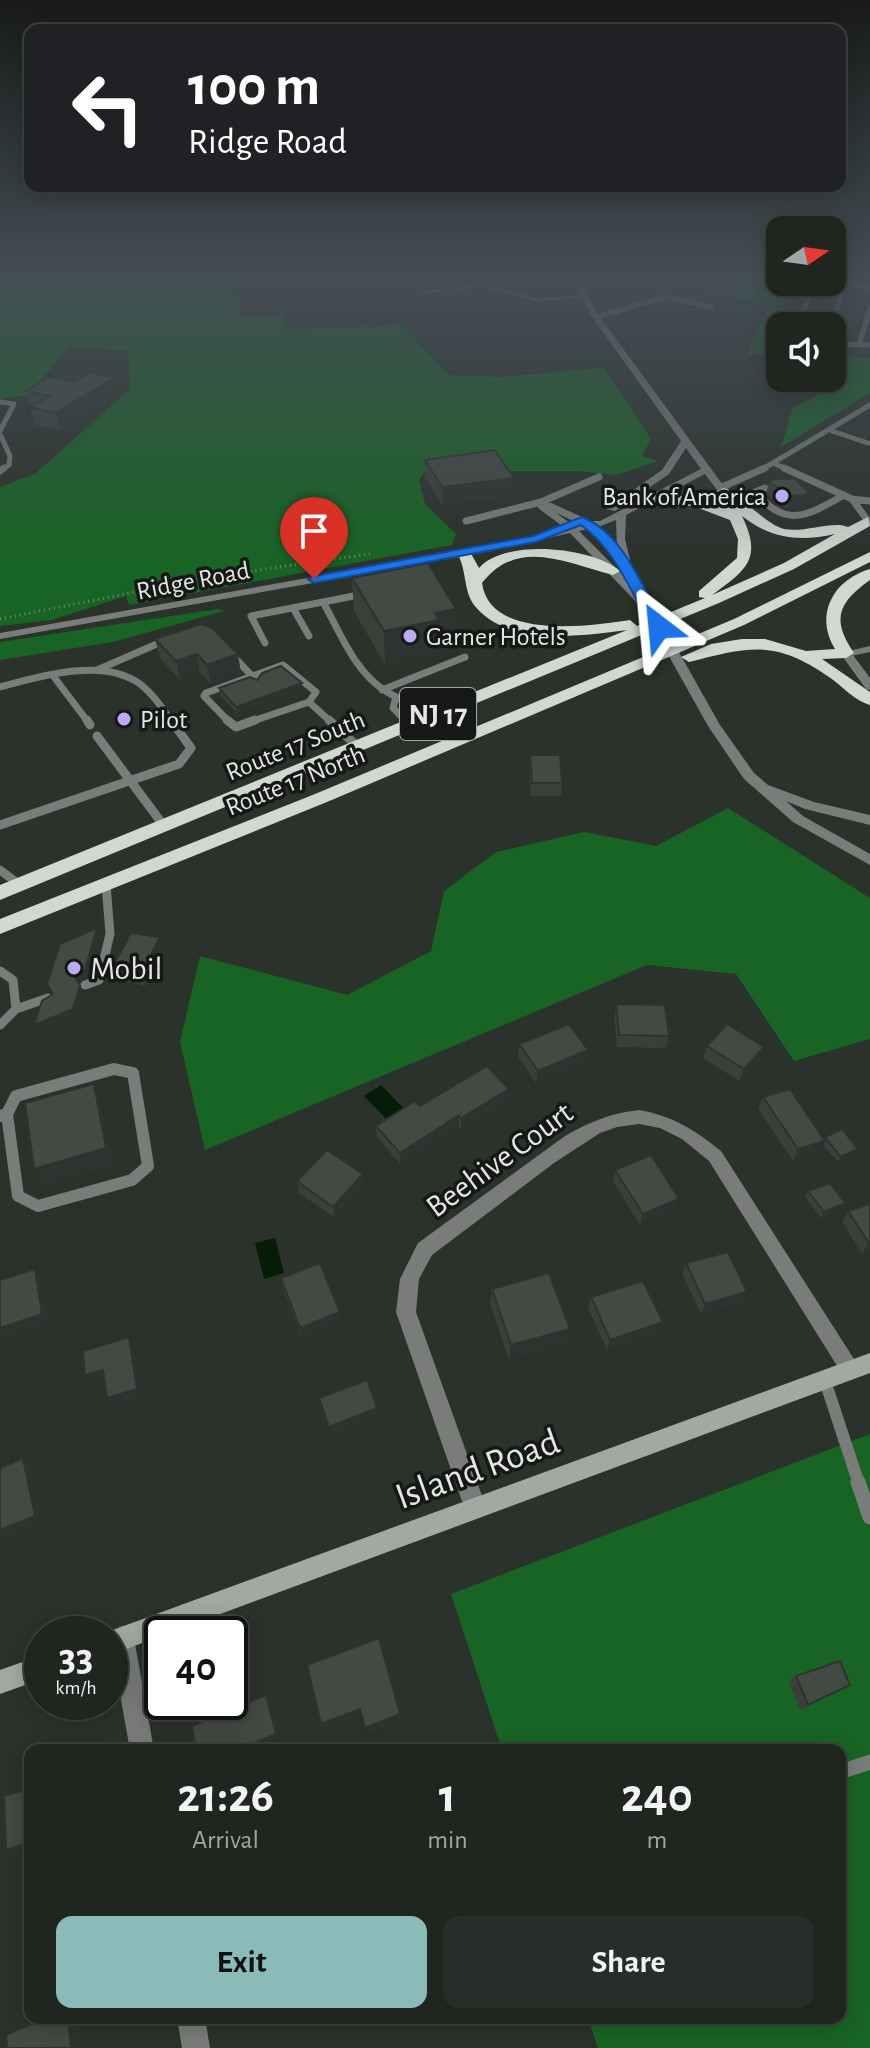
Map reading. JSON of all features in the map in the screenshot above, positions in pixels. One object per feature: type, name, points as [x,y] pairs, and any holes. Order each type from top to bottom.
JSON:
[{"type":"highway","points":[[464,553],[472,565],[475,593],[485,608],[509,621],[577,633],[668,619],[721,582],[743,561],[747,540],[722,490]]},
{"type":"highway","points":[[722,490],[758,524],[786,535],[812,536],[869,521]]},
{"type":"highway","points":[[653,499],[695,502],[735,517]]},
{"type":"highway","name":"Route 17 South","points":[[0,893],[668,619],[789,566],[869,521]]},
{"type":"highway","points":[[476,581],[482,571],[494,563],[534,553],[570,555],[613,571]]},
{"type":"highway","name":"Route 17 North","points":[[0,927],[739,622],[870,556]]},
{"type":"highway","points":[[846,653],[831,631],[830,617],[836,603],[870,573]]},
{"type":"highway","points":[[521,714],[633,680],[695,654],[721,647],[765,645],[808,655],[846,653]]},
{"type":"highway","points":[[808,655],[870,700]]},
{"type":"main road","name":"Island Road","points":[[128,1636],[860,1367]]},
{"type":"main road","points":[[0,1682],[24,1673]]},
{"type":"street","points":[[636,372],[722,490]]},
{"type":"street","points":[[587,523],[639,493],[670,468],[686,441]]},
{"type":"street","points":[[587,523],[621,516],[706,470]]},
{"type":"street","points":[[621,516],[620,539],[631,577]]},
{"type":"street","points":[[587,523],[606,539],[631,577],[727,747],[760,785],[798,819],[870,860]]},
{"type":"street","name":"Ridge Road","points":[[0,636],[464,553],[536,539],[587,523]]},
{"type":"street","points":[[570,528],[647,606]]},
{"type":"street","points":[[870,649],[846,653],[870,686]]},
{"type":"street","points":[[760,785],[797,802],[870,820]]},
{"type":"street","points":[[837,813],[870,807]]},
{"type":"street","name":"Beehive Court","points":[[475,1507],[406,1312],[405,1289],[412,1268],[425,1249],[578,1135],[610,1120],[653,1119],[675,1126],[698,1139],[715,1156],[860,1367]]},
{"type":"street","points":[[128,1691],[141,1744]]},
{"type":"street","points":[[192,2024],[196,2048]]},
{"type":"lane","points":[[0,402],[14,404],[0,433],[10,456],[9,465],[0,471]]},
{"type":"lane","points":[[722,490],[775,464],[870,405]]},
{"type":"lane","points":[[832,431],[869,443]]},
{"type":"lane","points":[[775,464],[852,499],[870,501]]},
{"type":"lane","points":[[466,521],[541,502],[599,477]]},
{"type":"lane","points":[[797,484],[813,481]]},
{"type":"lane","points":[[765,488],[755,492],[773,513],[785,517],[814,513],[844,495]]},
{"type":"lane","points":[[852,499],[869,521]]},
{"type":"lane","points":[[541,502],[587,523]]},
{"type":"lane","points":[[541,502],[541,506],[570,528]]},
{"type":"lane","points":[[388,566],[396,579]]},
{"type":"lane","points":[[265,643],[251,616],[376,592]]},
{"type":"lane","points":[[323,602],[365,675],[382,690],[439,714]]},
{"type":"lane","points":[[293,608],[309,636]]},
{"type":"lane","points":[[0,687],[95,671],[171,638]]},
{"type":"lane","points":[[223,647],[255,679]]},
{"type":"lane","points":[[382,690],[465,657]]},
{"type":"lane","points":[[288,666],[316,692],[309,702],[236,727],[204,696],[255,679],[288,666]]},
{"type":"lane","points":[[0,825],[179,764],[188,756],[191,748],[140,685],[123,675],[95,671]]},
{"type":"lane","points":[[54,677],[90,725]]},
{"type":"lane","points":[[396,697],[393,708],[410,726]]},
{"type":"lane","points":[[275,699],[285,710]]},
{"type":"lane","points":[[309,702],[358,747]]},
{"type":"lane","points":[[249,709],[259,719]]},
{"type":"lane","points":[[97,736],[164,826]]},
{"type":"lane","points":[[0,870],[20,885]]},
{"type":"lane","points":[[85,985],[99,980],[110,934],[106,884]]},
{"type":"lane","points":[[0,971],[13,980],[16,1009]]},
{"type":"lane","points":[[0,1025],[16,1009],[48,998]]},
{"type":"lane","points":[[114,1069],[133,1073],[148,1166],[132,1180],[38,1206],[18,1196],[3,1115],[16,1096],[114,1069]]},
{"type":"lane","points":[[825,1381],[870,1517]]},
{"type":"lane","points":[[846,1770],[870,1762]]},
{"type":"path","points":[[0,619],[210,577],[376,553]]},
{"type":"green space","points":[[0,372],[48,372],[40,381],[103,384],[0,399]]},
{"type":"green space","points":[[129,372],[445,372],[448,375],[501,377],[606,372],[651,439],[642,456],[659,461],[616,475],[580,471],[425,471],[419,480],[425,504],[456,534],[452,545],[129,605],[126,596],[52,620],[0,626],[0,487],[35,474],[130,389]]},
{"type":"green space","points":[[846,372],[870,372],[870,393],[781,447],[793,407],[825,392],[846,392]]},
{"type":"green space","points":[[218,609],[224,611],[113,642],[0,660],[0,642]]},
{"type":"green space","points":[[728,808],[870,898],[870,1039],[794,1061],[736,974],[647,965],[205,1150],[180,1042],[200,956],[347,995],[431,951],[444,891],[496,852],[584,832],[656,846]]},
{"type":"green space","points":[[870,1434],[870,2048],[598,2048],[590,2024],[846,2024],[846,1744],[500,1744],[451,1594]]},
{"type":"shaded area","points":[[381,1085],[406,1111],[389,1122],[364,1096]]},
{"type":"shaded area","points":[[275,1238],[284,1273],[264,1279],[255,1243]]},
{"type":"building","points":[[90,373],[113,378],[56,413],[30,407],[49,396],[26,391],[49,377],[74,382]]},
{"type":"building","points":[[495,450],[514,478],[442,487],[425,460]]},
{"type":"building","points":[[774,479],[795,479],[810,494],[791,496],[769,482]]},
{"type":"building","points":[[428,563],[456,609],[435,613],[439,620],[384,631],[352,578]]},
{"type":"building","points":[[201,624],[212,628],[238,654],[207,665],[197,654],[176,661],[155,639]]},
{"type":"building","points":[[281,666],[302,683],[236,707],[219,688],[250,677],[257,680],[262,673]]},
{"type":"building","points":[[530,755],[560,755],[562,783],[532,783]]},
{"type":"building","name":"Mobil","points":[[97,928],[85,970],[75,977],[80,986],[73,1009],[34,1025],[42,1001],[53,994],[47,984],[60,944]]},
{"type":"building","points":[[131,933],[160,937],[142,973],[112,968]]},
{"type":"building","points":[[616,1004],[665,1005],[669,1036],[619,1035]]},
{"type":"building","points":[[569,1024],[588,1050],[538,1071],[519,1044]]},
{"type":"building","points":[[727,1024],[764,1047],[744,1069],[707,1046]]},
{"type":"building","points":[[487,1066],[509,1089],[461,1118],[459,1115],[400,1153],[376,1126],[415,1101],[420,1106]]},
{"type":"building","points":[[94,1084],[106,1148],[34,1169],[25,1103]]},
{"type":"building","points":[[790,1089],[825,1141],[798,1149],[763,1097]]},
{"type":"building","points":[[842,1129],[858,1149],[841,1157],[825,1137]]},
{"type":"building","points":[[327,1150],[363,1174],[333,1207],[297,1181]]},
{"type":"building","points":[[651,1155],[679,1199],[643,1214],[615,1170]]},
{"type":"building","points":[[830,1183],[845,1203],[824,1212],[808,1191]]},
{"type":"building","points":[[870,1204],[870,1243],[869,1243],[848,1211]]},
{"type":"building","points":[[728,1252],[747,1292],[705,1304],[686,1263]]},
{"type":"building","points":[[320,1263],[340,1312],[300,1328],[281,1278]]},
{"type":"building","points":[[35,1269],[42,1314],[0,1328],[0,1280]]},
{"type":"building","points":[[549,1273],[570,1329],[511,1345],[492,1289]]},
{"type":"building","points":[[643,1281],[663,1322],[610,1340],[591,1297]]},
{"type":"building","points":[[129,1337],[137,1389],[107,1398],[103,1370],[85,1375],[83,1351]]},
{"type":"building","points":[[367,1380],[377,1408],[329,1427],[319,1398]]},
{"type":"building","points":[[23,1458],[35,1516],[0,1530],[0,1468]]},
{"type":"building","points":[[379,1638],[400,1714],[365,1728],[360,1709],[321,1724],[307,1665]]},
{"type":"building","points":[[840,1661],[850,1685],[808,1705],[796,1676]]},
{"type":"building","points":[[266,1695],[276,1734],[253,1744],[195,1744],[192,1726],[206,1720],[248,1720],[248,1703]]},
{"type":"building","points":[[24,1790],[24,1844],[6,1850],[4,1796]]},
{"type":"building","points":[[31,2024],[69,2024],[71,2048],[7,2048],[6,2035]]},
{"type":"place","name":"Bank of America","points":[[782,496]]},
{"type":"place","name":"Garner Hotels","points":[[410,636]]},
{"type":"place","name":"Pilot","points":[[124,719]]},
{"type":"place","name":"Mobil","points":[[74,968]]},
{"type":"route","points":[[314,579],[536,539],[582,521],[596,529],[617,553],[659,627]]}]
